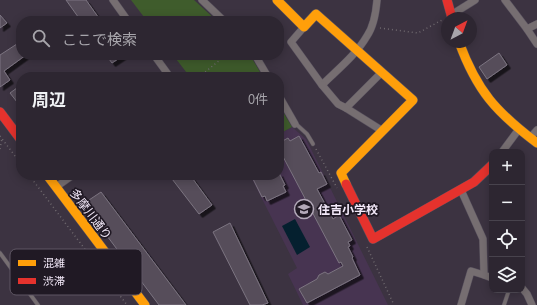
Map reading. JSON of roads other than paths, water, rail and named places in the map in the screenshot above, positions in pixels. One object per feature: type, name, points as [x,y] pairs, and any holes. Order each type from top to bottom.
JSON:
[{"type":"street","points":[[112,0],[124,16]]},
{"type":"street","points":[[202,0],[219,16]]},
{"type":"street","points":[[277,0],[304,27]]},
{"type":"street","points":[[322,85],[367,37],[372,27],[377,0]]},
{"type":"street","points":[[447,0],[450,12]]},
{"type":"street","points":[[458,12],[475,0]]},
{"type":"street","points":[[505,0],[537,44]]},
{"type":"street","points":[[381,130],[338,104],[322,85],[291,42],[316,14],[413,100],[381,130],[341,173],[373,239],[461,190],[474,182],[489,168]]},
{"type":"street","points":[[527,29],[537,24]]},
{"type":"street","points":[[461,48],[471,73],[484,95],[499,112],[534,141],[537,130]]},
{"type":"street","points":[[158,60],[166,72]]},
{"type":"street","points":[[258,60],[265,72]]},
{"type":"street","points":[[346,108],[381,73]]},
{"type":"street","points":[[284,105],[295,124]]},
{"type":"street","points":[[0,112],[16,133]]},
{"type":"street","points":[[504,149],[519,129]]},
{"type":"street","name":"多摩川通り","points":[[51,180],[103,249]]},
{"type":"street","points":[[56,187],[66,180]]},
{"type":"street","points":[[461,190],[483,239],[484,275]]},
{"type":"street","points":[[461,305],[471,271],[489,277]]},
{"type":"street","points":[[525,292],[532,305]]},
{"type":"street","name":"多摩川通り","points":[[137,295],[145,305]]},
{"type":"lane","points":[[295,124],[307,134],[313,144]]},
{"type":"lane","points":[[0,253],[10,267]]},
{"type":"lane","points":[[504,305],[508,293]]},
{"type":"lane","points":[[31,295],[38,305]]},
{"type":"water","points":[[295,219],[310,247],[297,255],[282,226]]},
{"type":"place","name":"住吉小学校","points":[[304,209]]}]
